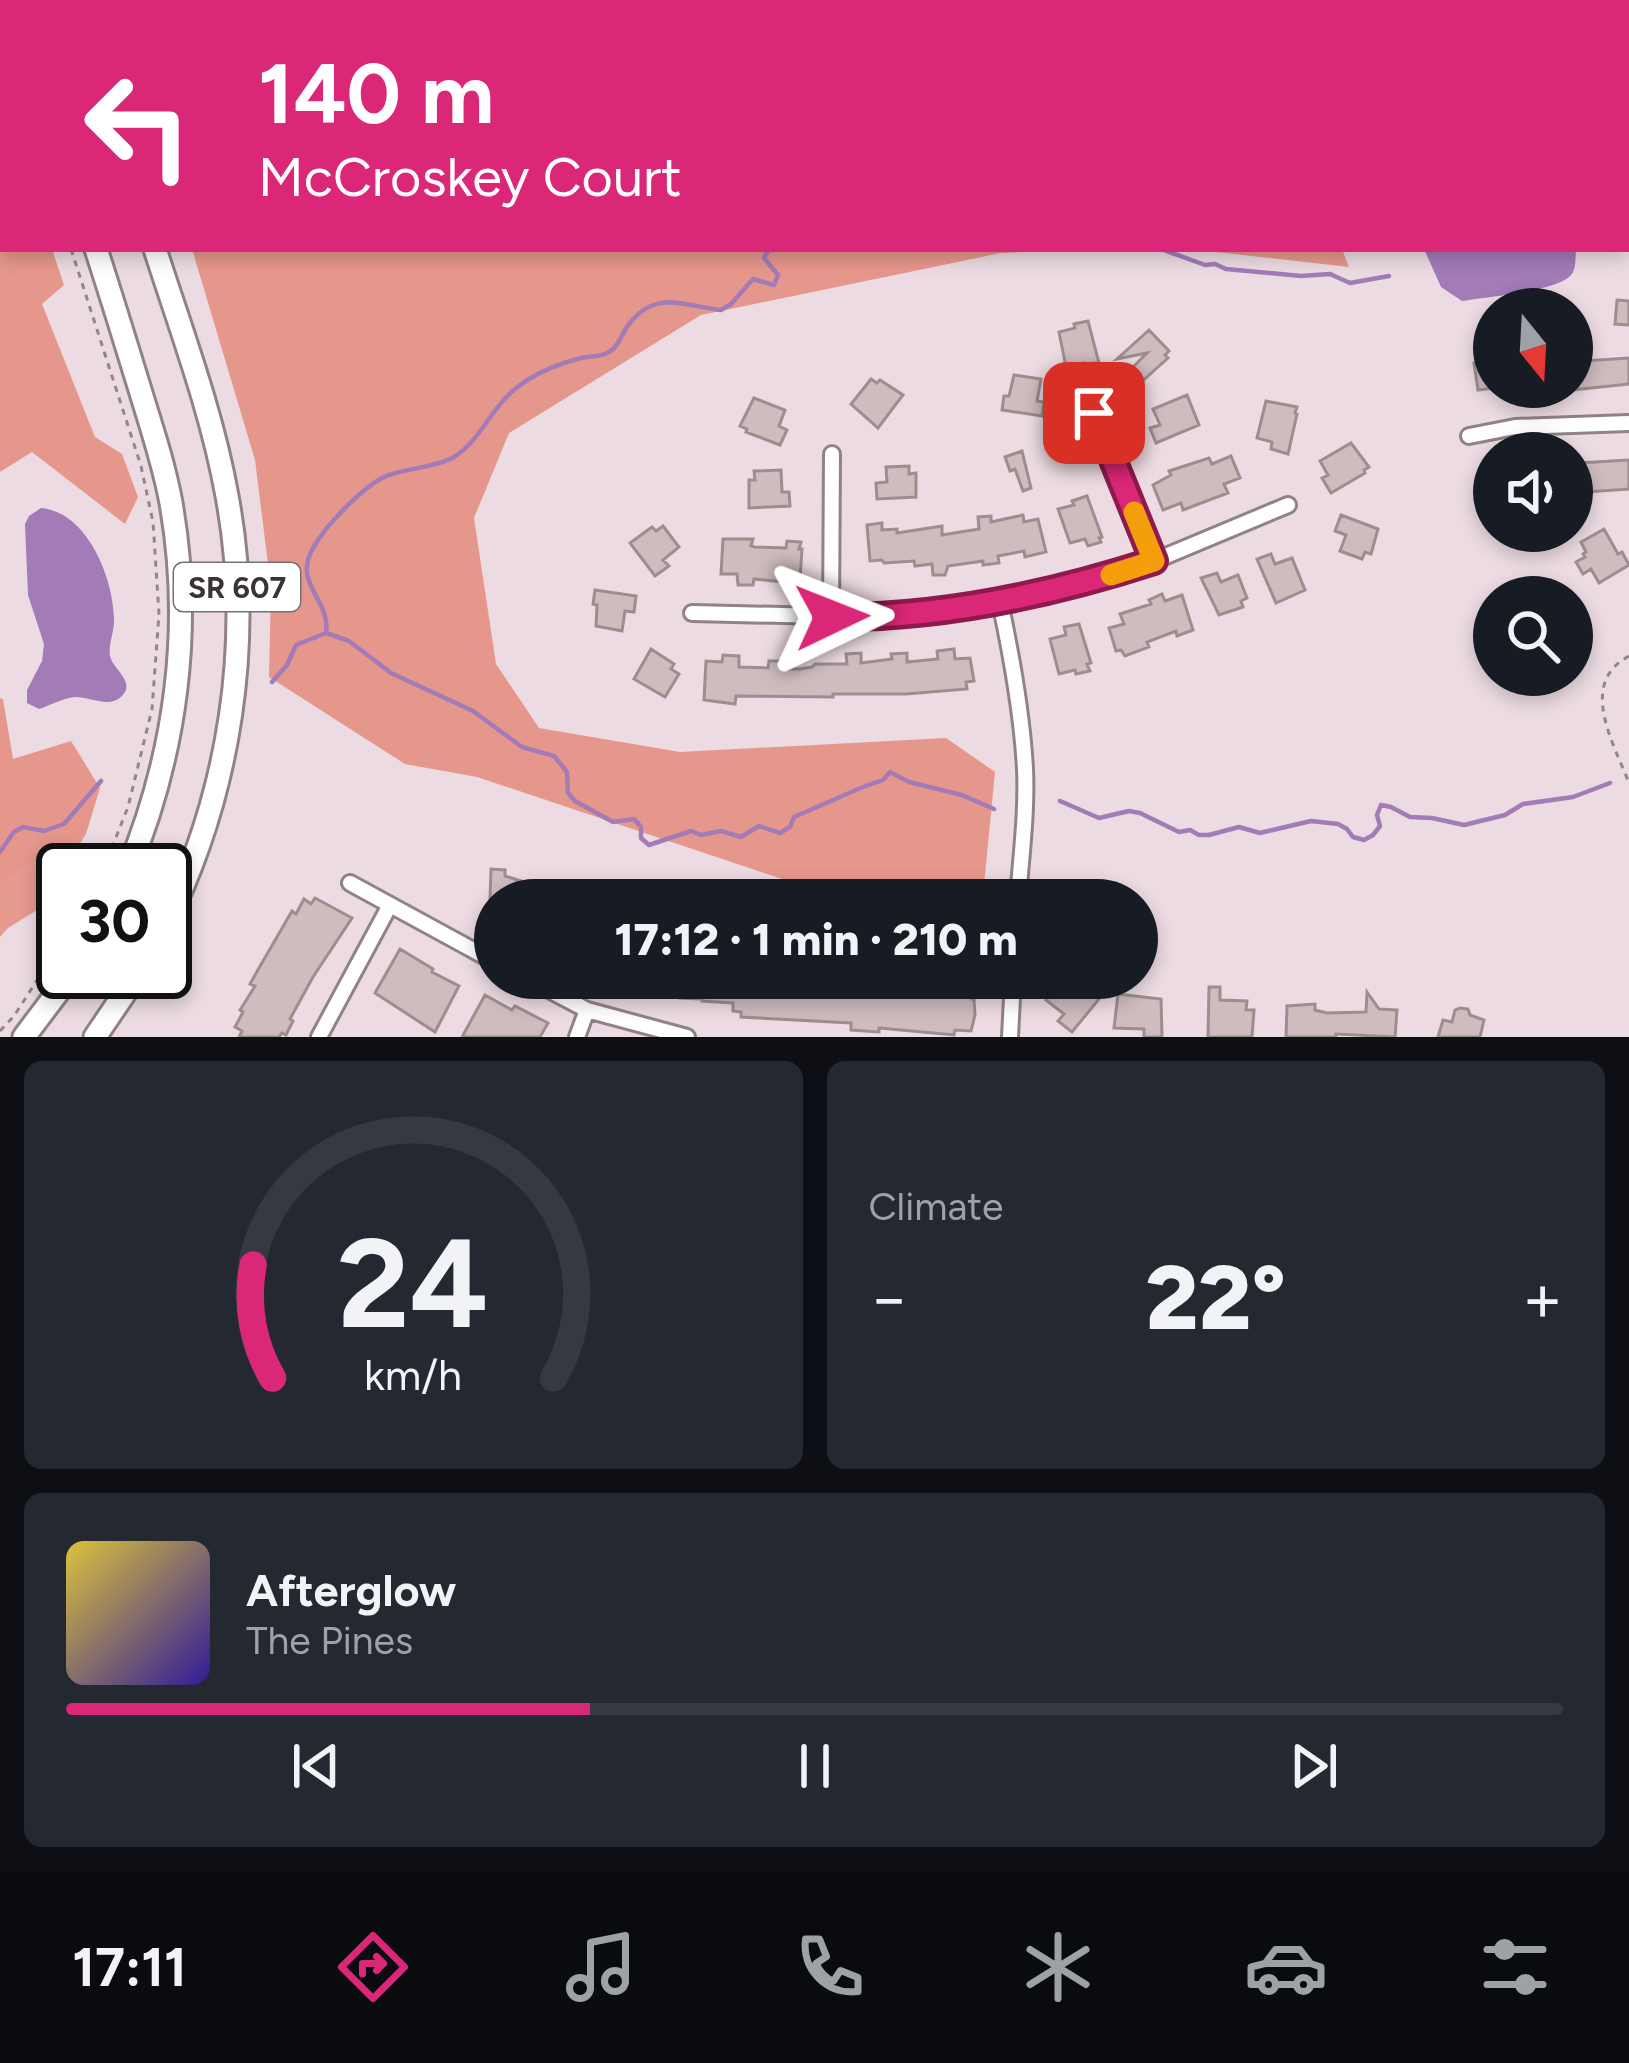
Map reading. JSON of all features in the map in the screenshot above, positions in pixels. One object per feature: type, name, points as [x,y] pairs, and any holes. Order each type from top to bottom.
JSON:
[{"type":"main road","name":"SR 607","points":[[97,252],[161,458],[180,576],[175,706],[154,801],[138,843]]},
{"type":"main road","name":"SR 607","points":[[156,252],[219,458],[233,532],[238,602],[236,666],[219,778],[192,864]]},
{"type":"main road","points":[[24,1037],[53,999]]},
{"type":"main road","points":[[95,1037],[121,999]]},
{"type":"street","points":[[1094,413],[1154,561]]},
{"type":"street","points":[[1469,436],[1515,427],[1629,423]]},
{"type":"street","points":[[832,454],[832,617]]},
{"type":"street","points":[[692,613],[868,617],[1000,602],[1154,561],[1288,505]]},
{"type":"street","points":[[1000,602],[1016,681],[1025,768],[1020,879]]},
{"type":"street","points":[[350,883],[474,951]]},
{"type":"street","points":[[319,1037],[390,905]]},
{"type":"street","points":[[566,999],[587,1010],[687,1037]]},
{"type":"street","points":[[1010,1037],[1012,999]]},
{"type":"street","points":[[577,1037],[587,1010]]},
{"type":"path","points":[[72,252],[141,466],[153,521],[159,614],[152,709],[128,807],[114,843]]},
{"type":"path","points":[[1629,656],[1604,676],[1601,688],[1606,718],[1629,783]]},
{"type":"path","points":[[0,1031],[36,982]]},
{"type":"shaded area","points":[[0,252],[53,252],[64,285],[42,304],[95,437],[122,454],[138,497],[125,524],[32,452],[0,472]]},
{"type":"shaded area","points":[[193,252],[1023,252],[701,315],[509,433],[474,518],[496,664],[539,728],[680,752],[946,738],[995,772],[985,879],[782,879],[477,777],[405,764],[269,677],[271,588],[255,460]]},
{"type":"shaded area","points":[[1216,252],[1343,252],[1349,267]]},
{"type":"shaded area","points":[[1425,252],[1576,252],[1573,271],[1561,282],[1542,288],[1473,288],[1473,299],[1462,301],[1441,287]]},
{"type":"shaded area","points":[[41,508],[72,521],[103,566],[114,618],[110,656],[126,686],[116,700],[75,697],[39,709],[27,703],[44,644],[28,595],[25,524]]},
{"type":"shaded area","points":[[0,698],[13,759],[71,741],[100,788],[86,834],[70,843],[36,843],[36,862],[0,883]]},
{"type":"shaded area","points":[[36,862],[36,911],[0,937],[0,883]]},
{"type":"building","points":[[1617,300],[1629,301],[1629,325],[1615,324]]},
{"type":"building","points":[[1088,321],[1099,363],[1084,371],[1083,363],[1066,367],[1059,332]]},
{"type":"building","points":[[1149,330],[1169,351],[1168,358],[1138,385],[1127,373],[1147,353],[1117,359]]},
{"type":"building","points":[[1629,358],[1629,384],[1593,388],[1593,360]]},
{"type":"building","points":[[1014,375],[1041,379],[1037,401],[1044,402],[1042,416],[1002,410]]},
{"type":"building","points":[[871,379],[903,395],[878,428],[851,404]]},
{"type":"building","points":[[1187,395],[1199,425],[1156,443],[1150,428],[1160,425],[1153,409]]},
{"type":"building","points":[[754,398],[785,410],[779,426],[787,430],[780,445],[740,426]]},
{"type":"building","points":[[1266,401],[1297,407],[1288,454],[1257,438]]},
{"type":"building","points":[[1351,443],[1369,467],[1331,493],[1322,478],[1328,475],[1320,461]]},
{"type":"building","points":[[1022,451],[1031,488],[1023,491],[1005,457]]},
{"type":"building","points":[[1231,456],[1240,478],[1224,484],[1228,493],[1183,510],[1181,503],[1163,510],[1153,485],[1171,475],[1169,471]]},
{"type":"building","points":[[1629,460],[1629,489],[1593,492],[1593,462]]},
{"type":"building","points":[[909,466],[909,474],[916,473],[916,497],[877,499],[876,483],[887,482],[886,467]]},
{"type":"building","points":[[781,470],[782,492],[789,492],[790,506],[749,508],[749,480],[755,480],[754,471]]},
{"type":"building","points":[[1087,496],[1102,537],[1101,542],[1088,546],[1085,539],[1070,543],[1058,509]]},
{"type":"building","points":[[1023,515],[1024,522],[1038,519],[1046,552],[998,556],[999,563],[948,566],[945,575],[933,575],[932,564],[870,561],[867,525],[882,523],[882,530],[897,529],[897,533],[942,526],[942,535],[979,529],[978,517],[991,516],[991,522]]},
{"type":"building","points":[[1341,515],[1378,529],[1371,554],[1365,552],[1362,559],[1340,551],[1346,535],[1335,531]]},
{"type":"building","points":[[663,526],[679,547],[663,560],[669,566],[655,576],[630,543],[652,527],[656,531]]},
{"type":"building","points":[[1604,529],[1629,565],[1599,583],[1591,569],[1583,574],[1576,562],[1593,552],[1593,535]]},
{"type":"building","points":[[723,539],[753,539],[751,546],[755,547],[786,548],[787,541],[801,542],[800,578],[794,583],[754,579],[753,585],[738,585],[737,574],[721,574]]},
{"type":"building","points":[[1271,554],[1275,564],[1292,558],[1305,590],[1276,603],[1257,559]]},
{"type":"building","points":[[1217,573],[1221,582],[1238,575],[1247,598],[1241,601],[1243,607],[1219,615],[1201,578]]},
{"type":"building","points":[[595,590],[636,596],[634,612],[625,611],[622,631],[596,626]]},
{"type":"building","points":[[1162,594],[1165,601],[1182,595],[1193,630],[1147,642],[1149,647],[1125,656],[1116,651],[1109,628],[1124,624],[1120,614],[1151,604],[1149,600]]},
{"type":"building","points":[[1079,624],[1090,671],[1059,674],[1050,639],[1066,635],[1064,627]]},
{"type":"building","points":[[651,649],[674,664],[671,669],[679,674],[665,697],[634,679]]},
{"type":"building","points":[[954,649],[955,659],[970,658],[974,681],[966,682],[967,689],[833,697],[736,696],[735,704],[704,700],[706,661],[722,662],[723,655],[739,656],[739,667],[768,668],[769,661],[785,661],[784,669],[800,669],[847,664],[846,654],[861,653],[861,663],[907,653],[907,662],[938,659],[937,651]]},
{"type":"building","points":[[491,869],[505,870],[505,876],[515,879],[491,879]]},
{"type":"building","points":[[315,898],[352,918],[313,977],[286,1035],[239,1037],[242,1031],[235,1027],[255,986],[250,984],[292,911],[296,914],[304,899],[311,904]]},
{"type":"building","points":[[400,949],[459,986],[435,1032],[375,993]]},
{"type":"building","points":[[1209,987],[1220,987],[1220,1000],[1247,1001],[1246,1010],[1254,1010],[1252,1037],[1208,1037]]},
{"type":"building","points":[[1367,992],[1379,1009],[1397,1010],[1395,1037],[1286,1037],[1287,1006],[1315,1004],[1315,1010],[1327,1013],[1366,1012]]},
{"type":"building","points":[[483,999],[512,1010],[515,1006],[548,1023],[540,1037],[462,1037]]},
{"type":"building","points":[[974,999],[975,1015],[971,1031],[955,1030],[954,1035],[879,1028],[879,1032],[851,1030],[851,1023],[741,1017],[741,1012],[733,1011],[733,1003],[702,1001]]},
{"type":"building","points":[[1099,999],[1072,1032],[1058,1021],[1064,1014],[1046,1000]]},
{"type":"building","points":[[1117,999],[1161,999],[1162,1037],[1144,1037],[1144,1029],[1114,1028]]},
{"type":"building","points":[[1460,1008],[1484,1020],[1480,1037],[1438,1037],[1443,1020],[1452,1022]]},
{"type":"waterway","points":[[272,682],[296,645],[326,633],[323,610],[309,582],[308,561],[327,528],[359,494],[392,474],[454,457],[515,389],[555,366],[611,351],[629,324],[650,306],[672,302],[721,310],[753,279],[774,285],[778,275],[764,258],[767,252]]},
{"type":"waterway","points":[[1169,252],[1226,269],[1330,274],[1350,283],[1389,276]]},
{"type":"waterway","points":[[326,633],[349,641],[391,673],[473,711],[522,747],[554,756],[567,772],[568,793],[575,801],[613,822],[634,819],[649,845],[691,831],[741,837],[759,826],[780,833],[794,817],[883,780],[890,772],[994,809]]},
{"type":"waterway","points":[[0,852],[23,827],[44,831],[64,824],[101,781]]},
{"type":"waterway","points":[[1060,801],[1099,818],[1140,813],[1179,832],[1190,830],[1199,835],[1239,827],[1260,833],[1311,821],[1338,824],[1364,840],[1380,826],[1381,805],[1410,817],[1464,825],[1505,815],[1523,804],[1573,797],[1610,783]]},
{"type":"slow traffic","points":[[1111,575],[1154,561],[1134,512]]},
{"type":"route","points":[[832,617],[1000,602],[1154,561],[1094,413]]}]
